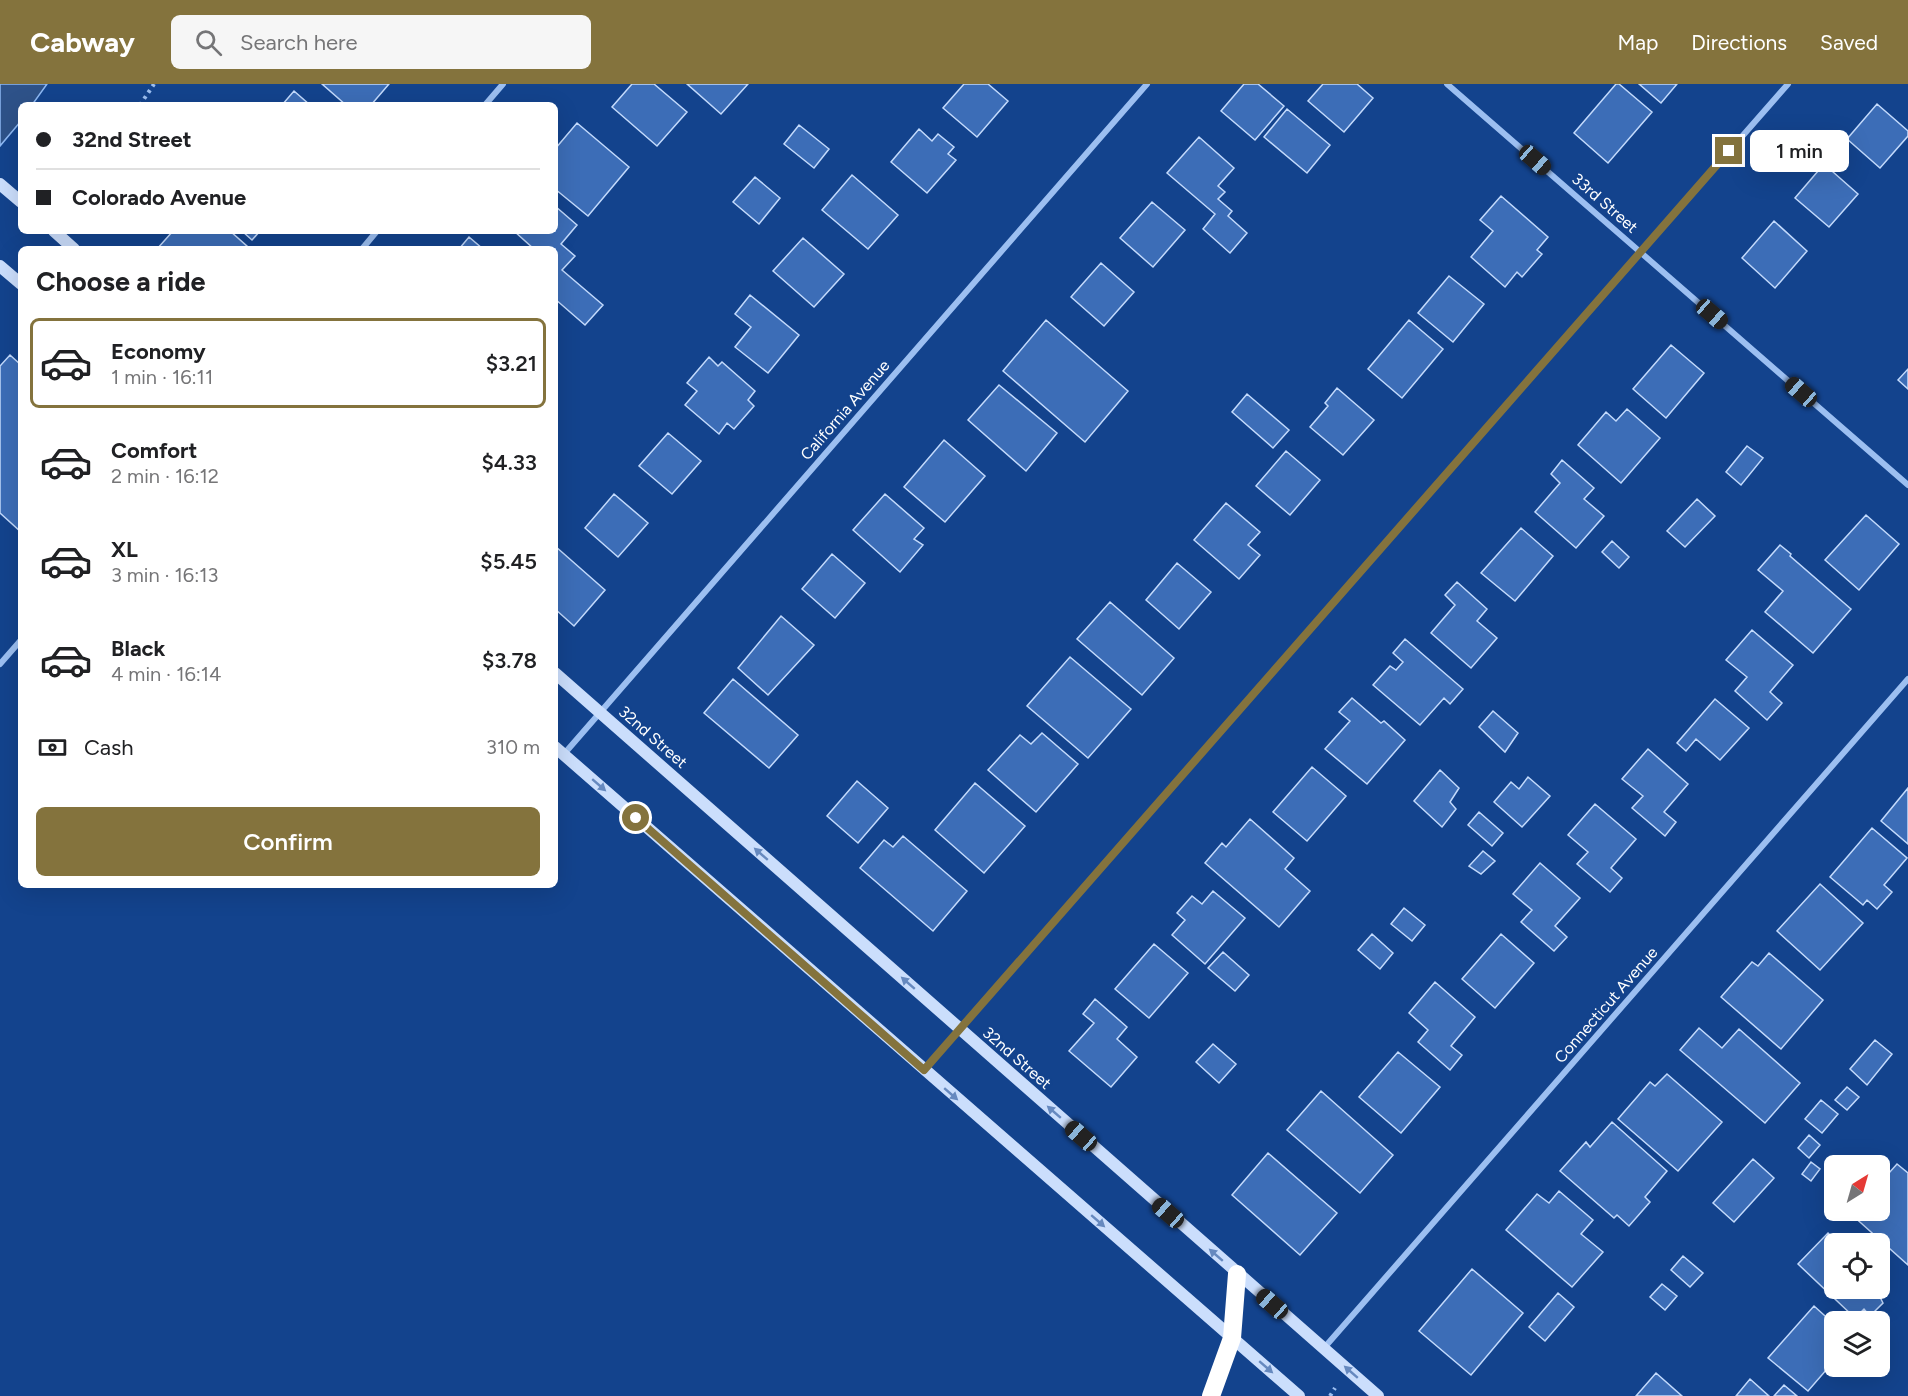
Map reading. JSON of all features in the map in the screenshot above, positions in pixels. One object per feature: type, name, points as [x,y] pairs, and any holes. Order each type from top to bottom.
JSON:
[{"type":"highway","points":[[1211,1396],[1232,1338],[1238,1274]]},
{"type":"street","points":[[488,102],[503,84]]},
{"type":"street","name":"California Avenue","points":[[560,750],[600,713],[1147,84]]},
{"type":"street","name":"33rd Street","points":[[1447,84],[1908,485]]},
{"type":"street","points":[[924,1070],[1788,84]]},
{"type":"street","points":[[3,187],[18,200]]},
{"type":"street","points":[[57,234],[71,246]]},
{"type":"street","points":[[364,246],[374,234]]},
{"type":"street","points":[[0,266],[18,281]]},
{"type":"street","points":[[0,664],[18,643]]},
{"type":"street","name":"32nd Street","points":[[558,676],[1378,1396]]},
{"type":"street","name":"Connecticut Avenue","points":[[1324,1348],[1908,679]]},
{"type":"street","points":[[560,750],[1299,1396]]},
{"type":"path","points":[[142,102],[154,84]]},
{"type":"water","points":[[0,84],[47,84],[34,102],[18,102],[18,125],[0,146]]},
{"type":"building","points":[[322,84],[389,84],[374,102],[343,102]]},
{"type":"building","points":[[632,84],[654,84],[687,112],[657,146],[612,107]]},
{"type":"building","points":[[687,84],[748,84],[721,114]]},
{"type":"building","points":[[964,84],[988,84],[1008,101],[977,137],[943,108]]},
{"type":"building","points":[[1244,84],[1258,84],[1284,106],[1255,140],[1221,111]]},
{"type":"building","points":[[1323,84],[1357,84],[1373,98],[1344,132],[1308,101]]},
{"type":"building","points":[[1616,84],[1619,84],[1652,112],[1608,163],[1574,133]]},
{"type":"building","points":[[1639,84],[1677,84],[1661,103]]},
{"type":"building","points":[[294,91],[307,102],[285,102]]},
{"type":"building","points":[[1877,104],[1908,131],[1908,136],[1880,168],[1847,139]]},
{"type":"building","points":[[1287,109],[1330,145],[1307,173],[1264,137]]},
{"type":"building","points":[[577,123],[629,167],[588,216],[558,191],[558,145]]},
{"type":"building","points":[[799,125],[829,149],[814,168],[784,144]]},
{"type":"building","points":[[919,129],[932,141],[938,134],[954,147],[948,154],[956,160],[927,193],[891,162]]},
{"type":"building","points":[[1199,137],[1234,168],[1218,186],[1225,192],[1218,199],[1232,211],[1228,216],[1247,233],[1230,253],[1203,229],[1215,214],[1167,173]]},
{"type":"building","points":[[1824,164],[1858,194],[1829,227],[1795,198]]},
{"type":"building","points":[[852,175],[898,215],[868,249],[822,210]]},
{"type":"building","points":[[755,177],[780,198],[759,224],[733,202]]},
{"type":"building","points":[[1501,196],[1548,237],[1537,250],[1542,254],[1522,277],[1517,272],[1505,287],[1471,257],[1493,231],[1480,220]]},
{"type":"building","points":[[1152,202],[1185,230],[1153,267],[1120,238]]},
{"type":"building","points":[[558,209],[577,225],[561,244],[575,256],[562,270],[603,305],[585,325],[558,302],[558,246],[531,246],[517,234],[558,234]]},
{"type":"building","points":[[1774,221],[1807,251],[1775,288],[1742,258]]},
{"type":"building","points":[[170,234],[233,234],[247,246],[160,246]]},
{"type":"building","points":[[245,234],[257,234],[252,240]]},
{"type":"building","points":[[469,237],[480,246],[462,246]]},
{"type":"building","points":[[803,238],[844,274],[814,307],[773,271]]},
{"type":"building","points":[[1101,263],[1134,292],[1104,326],[1071,297]]},
{"type":"building","points":[[1449,276],[1484,304],[1453,342],[1418,313]]},
{"type":"building","points":[[750,295],[799,335],[768,373],[735,347],[751,327],[735,314]]},
{"type":"building","points":[[1046,320],[1128,391],[1085,442],[1003,371]]},
{"type":"building","points":[[1409,320],[1443,349],[1402,398],[1368,369]]},
{"type":"building","points":[[1671,345],[1704,373],[1666,418],[1633,389]]},
{"type":"building","points":[[10,355],[18,362],[18,529],[0,513],[0,366]]},
{"type":"building","points":[[709,357],[718,366],[722,362],[755,391],[748,400],[754,406],[734,429],[727,423],[719,434],[685,405],[697,391],[687,383]]},
{"type":"building","points":[[1908,369],[1908,389],[1898,380]]},
{"type":"building","points":[[999,385],[1057,433],[1026,471],[968,420]]},
{"type":"building","points":[[1337,388],[1374,420],[1343,455],[1310,427],[1328,406],[1325,403]]},
{"type":"building","points":[[1247,394],[1289,430],[1273,448],[1232,412]]},
{"type":"building","points":[[1627,409],[1660,438],[1621,483],[1578,445],[1606,412],[1616,421]]},
{"type":"building","points":[[668,433],[701,461],[672,494],[639,466]]},
{"type":"building","points":[[944,440],[985,476],[945,522],[904,487]]},
{"type":"building","points":[[1747,446],[1763,458],[1741,485],[1726,472]]},
{"type":"building","points":[[1286,451],[1320,480],[1290,515],[1256,486]]},
{"type":"building","points":[[1562,460],[1594,488],[1584,499],[1604,516],[1576,548],[1535,512],[1560,483],[1551,474]]},
{"type":"building","points":[[614,494],[648,523],[618,557],[585,528]]},
{"type":"building","points":[[885,494],[924,528],[914,539],[923,545],[900,572],[853,530]]},
{"type":"building","points":[[1697,499],[1715,516],[1685,547],[1667,531]]},
{"type":"building","points":[[1226,503],[1260,532],[1248,545],[1260,555],[1239,579],[1194,540]]},
{"type":"building","points":[[1866,515],[1899,544],[1859,590],[1825,560]]},
{"type":"building","points":[[1521,528],[1553,556],[1515,601],[1481,573]]},
{"type":"building","points":[[1612,541],[1629,557],[1619,568],[1602,552]]},
{"type":"building","points":[[1780,545],[1851,609],[1813,653],[1765,612],[1783,591],[1758,570]]},
{"type":"building","points":[[558,549],[605,590],[574,626],[558,612]]},
{"type":"building","points":[[832,554],[865,583],[835,618],[802,589]]},
{"type":"building","points":[[1177,563],[1211,592],[1179,629],[1146,600]]},
{"type":"building","points":[[1457,582],[1487,609],[1477,621],[1497,638],[1471,668],[1431,633],[1455,605],[1445,595]]},
{"type":"building","points":[[1110,602],[1174,658],[1142,695],[1077,639]]},
{"type":"building","points":[[781,616],[814,645],[768,695],[738,668]]},
{"type":"building","points":[[1752,630],[1793,665],[1770,692],[1782,703],[1767,720],[1735,691],[1747,677],[1726,660]]},
{"type":"building","points":[[1405,639],[1463,689],[1450,704],[1444,698],[1420,725],[1373,685],[1390,666],[1396,670],[1403,662],[1393,653]]},
{"type":"building","points":[[1070,657],[1131,709],[1088,758],[1027,706]]},
{"type":"building","points":[[733,679],[798,735],[769,768],[704,713]]},
{"type":"building","points":[[1352,698],[1381,723],[1384,721],[1405,740],[1367,784],[1325,749],[1350,721],[1339,712]]},
{"type":"building","points":[[1715,699],[1749,728],[1720,760],[1696,739],[1686,751],[1677,743]]},
{"type":"building","points":[[1493,711],[1518,733],[1505,752],[1479,727]]},
{"type":"building","points":[[1042,733],[1078,764],[1036,812],[988,770],[1020,735],[1031,744]]},
{"type":"building","points":[[1648,749],[1688,784],[1664,812],[1676,822],[1665,836],[1632,808],[1643,796],[1622,779]]},
{"type":"building","points":[[1312,767],[1346,796],[1307,841],[1273,812]]},
{"type":"building","points":[[1440,770],[1459,788],[1450,802],[1456,809],[1442,827],[1414,801]]},
{"type":"building","points":[[1528,777],[1550,796],[1522,827],[1494,802],[1511,782],[1519,789]]},
{"type":"building","points":[[857,781],[888,808],[858,843],[827,816]]},
{"type":"building","points":[[975,783],[1025,826],[984,873],[935,830]]},
{"type":"building","points":[[1908,788],[1908,844],[1881,821]]},
{"type":"building","points":[[1595,804],[1636,839],[1611,868],[1622,878],[1610,892],[1577,864],[1588,852],[1568,835]]},
{"type":"building","points":[[1479,812],[1503,833],[1492,846],[1468,825]]},
{"type":"building","points":[[1250,819],[1294,858],[1285,869],[1310,891],[1279,927],[1205,863],[1222,843],[1226,847]]},
{"type":"building","points":[[1872,828],[1907,858],[1884,885],[1892,892],[1877,909],[1867,900],[1863,905],[1830,877]]},
{"type":"building","points":[[903,836],[967,891],[933,931],[860,868],[884,840],[893,847]]},
{"type":"building","points":[[1483,851],[1495,861],[1481,874],[1469,866]]},
{"type":"building","points":[[1540,863],[1580,898],[1555,926],[1567,937],[1554,951],[1521,922],[1532,910],[1513,894]]},
{"type":"building","points":[[1820,884],[1863,923],[1820,970],[1777,931]]},
{"type":"building","points":[[1213,891],[1245,918],[1205,964],[1172,935],[1185,920],[1177,913],[1192,896],[1202,904]]},
{"type":"building","points":[[1404,908],[1425,925],[1412,941],[1391,924]]},
{"type":"building","points":[[1372,934],[1393,953],[1380,969],[1358,950]]},
{"type":"building","points":[[1501,934],[1534,963],[1495,1008],[1462,979]]},
{"type":"building","points":[[1154,944],[1188,973],[1149,1018],[1115,989]]},
{"type":"building","points":[[1223,952],[1249,975],[1235,991],[1208,968]]},
{"type":"building","points":[[1769,953],[1823,1000],[1781,1049],[1721,997],[1752,962],[1758,966]]},
{"type":"building","points":[[1435,982],[1475,1017],[1451,1046],[1462,1055],[1450,1070],[1418,1042],[1428,1030],[1409,1013]]},
{"type":"building","points":[[1095,999],[1127,1027],[1117,1039],[1137,1057],[1111,1087],[1069,1051],[1094,1023],[1083,1014]]},
{"type":"building","points":[[1699,1028],[1722,1048],[1739,1029],[1800,1083],[1765,1123],[1680,1050]]},
{"type":"building","points":[[1875,1040],[1892,1054],[1867,1085],[1850,1069]]},
{"type":"building","points":[[1213,1044],[1236,1064],[1219,1083],[1196,1062]]},
{"type":"building","points":[[1398,1052],[1440,1087],[1401,1133],[1359,1097]]},
{"type":"building","points":[[1667,1074],[1722,1122],[1678,1171],[1618,1119],[1650,1082],[1655,1086]]},
{"type":"building","points":[[1847,1087],[1859,1097],[1847,1110],[1835,1100]]},
{"type":"building","points":[[1321,1091],[1393,1155],[1360,1193],[1287,1130]]},
{"type":"building","points":[[1821,1100],[1838,1114],[1822,1133],[1805,1119]]},
{"type":"building","points":[[1612,1122],[1667,1171],[1645,1197],[1650,1202],[1629,1226],[1617,1215],[1614,1218],[1560,1171],[1586,1142],[1590,1147]]},
{"type":"building","points":[[1809,1135],[1820,1145],[1809,1158],[1798,1148]]},
{"type":"building","points":[[1268,1153],[1337,1213],[1300,1255],[1232,1195]]},
{"type":"building","points":[[1753,1159],[1774,1178],[1734,1222],[1713,1203]]},
{"type":"building","points":[[1811,1162],[1820,1169],[1811,1181],[1802,1174]]},
{"type":"building","points":[[1897,1164],[1908,1173],[1908,1265],[1890,1249],[1890,1233],[1872,1233],[1859,1221],[1890,1221],[1890,1172]]},
{"type":"building","points":[[1559,1191],[1593,1220],[1581,1234],[1603,1252],[1572,1287],[1506,1230],[1537,1194],[1549,1203]]},
{"type":"building","points":[[1824,1237],[1824,1289],[1798,1264]]},
{"type":"building","points":[[1683,1256],[1703,1273],[1690,1287],[1671,1270]]},
{"type":"building","points":[[1472,1269],[1523,1313],[1471,1375],[1419,1331]]},
{"type":"building","points":[[1662,1284],[1677,1296],[1665,1310],[1650,1297]]},
{"type":"building","points":[[1558,1293],[1574,1307],[1545,1341],[1529,1327]]},
{"type":"building","points":[[1835,1299],[1881,1299],[1883,1303],[1875,1311],[1864,1309],[1848,1311]]},
{"type":"building","points":[[1814,1306],[1824,1315],[1824,1373],[1808,1391],[1768,1358]]},
{"type":"building","points":[[1656,1373],[1682,1396],[1636,1396]]},
{"type":"building","points":[[1750,1379],[1769,1396],[1736,1396]]},
{"type":"building","points":[[1784,1385],[1797,1396],[1774,1396]]},
{"type":"route","points":[[636,818],[924,1070],[1729,151]]}]
